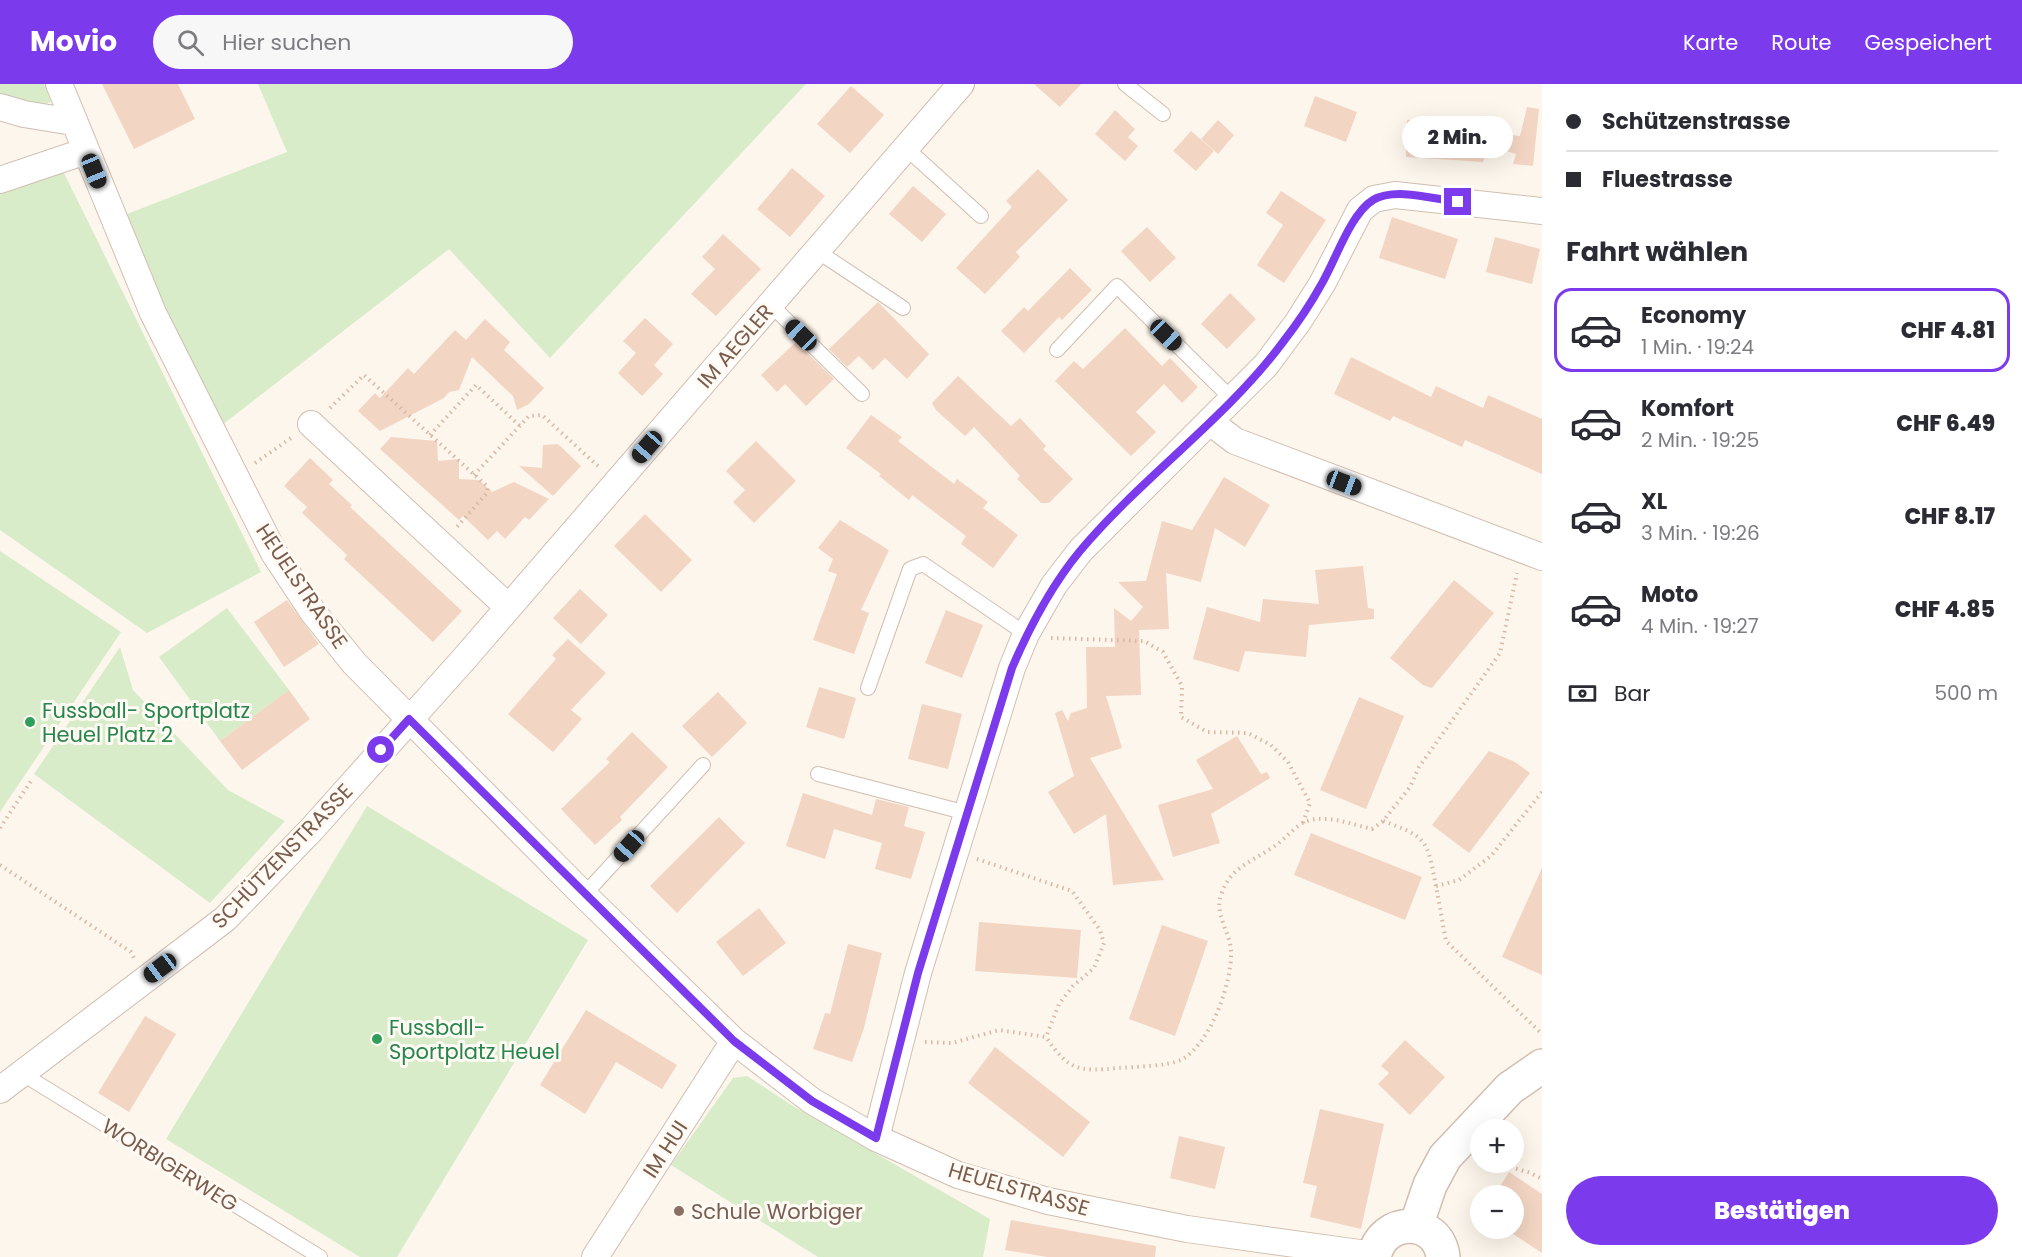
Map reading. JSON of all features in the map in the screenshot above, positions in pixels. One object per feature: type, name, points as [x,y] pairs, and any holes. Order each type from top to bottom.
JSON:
[{"type":"street","name":"HEUELSTRASSE","points":[[58,84],[153,313],[274,553],[313,612],[354,663],[584,895],[734,1041],[812,1101],[876,1138],[958,1175],[1048,1201],[1187,1229],[1374,1256]]},
{"type":"street","name":"IM AEGLER","points":[[409,719],[961,84]]},
{"type":"street","points":[[0,107],[24,114],[74,122]]},
{"type":"street","points":[[0,180],[86,151]]},
{"type":"street","points":[[876,1138],[900,1040],[953,854],[1012,668],[1026,634],[1054,585],[1081,550],[1266,365],[1298,322],[1322,284],[1360,210],[1374,199],[1395,195],[1542,212]]},
{"type":"street","points":[[1210,422],[1235,441],[1531,553]]},
{"type":"street","points":[[311,424],[508,607]]},
{"type":"street","name":"SCHÜTZENSTRASSE","points":[[0,1090],[225,919],[312,829],[409,719]]},
{"type":"street","name":"IM HUI","points":[[595,1257],[734,1041]]},
{"type":"street","points":[[1416,1226],[1430,1185],[1444,1156],[1510,1088],[1542,1066]]},
{"type":"street","points":[[1374,1256],[1381,1238],[1388,1232],[1406,1226],[1416,1226],[1432,1235],[1439,1243],[1443,1257]]},
{"type":"lane","points":[[1125,84],[1163,114]]},
{"type":"lane","points":[[906,148],[981,216]]},
{"type":"lane","points":[[817,251],[903,308]]},
{"type":"lane","points":[[1057,350],[1117,286],[1233,400]]},
{"type":"lane","points":[[771,305],[862,394]]},
{"type":"lane","points":[[868,688],[910,569],[923,564],[1026,634]]},
{"type":"lane","points":[[584,895],[703,765]]},
{"type":"lane","points":[[818,774],[967,813]]},
{"type":"lane","name":"WORBIGERWEG","points":[[21,1073],[320,1257]]},
{"type":"path","points":[[235,477],[311,424],[364,375],[488,487],[487,493],[441,545]]},
{"type":"path","points":[[430,435],[476,385],[520,426]]},
{"type":"path","points":[[474,475],[529,416],[542,415],[616,483]]},
{"type":"path","points":[[900,1040],[952,1043],[999,1030],[1046,1037],[1061,1059],[1086,1071],[1180,1061],[1198,1047],[1217,1013],[1229,974],[1231,950],[1221,924],[1220,896],[1238,866],[1273,847],[1303,823],[1322,818],[1372,828],[1383,821],[1410,787],[1425,758],[1500,653],[1515,593],[1531,553]]},
{"type":"path","points":[[1026,634],[1045,638],[1144,641],[1163,651],[1182,686],[1181,717],[1207,732],[1248,733],[1271,745],[1288,762],[1310,803],[1303,823]]},
{"type":"path","points":[[0,828],[31,781]]},
{"type":"path","points":[[1436,886],[1459,880],[1491,856],[1542,792]]},
{"type":"path","points":[[1383,821],[1417,833],[1430,853],[1446,940],[1542,1034]]},
{"type":"path","points":[[953,854],[981,860],[1072,891],[1100,930],[1104,943],[1094,968],[1072,986],[1059,1004],[1046,1037]]},
{"type":"path","points":[[0,865],[131,952],[144,980]]},
{"type":"path","points":[[1524,1171],[1542,1179]]},
{"type":"green space","points":[[0,84],[44,84],[51,102],[32,109],[0,98]]},
{"type":"green space","points":[[258,84],[806,84],[550,358],[449,249],[222,425],[161,306],[127,214],[287,152]]},
{"type":"green space","points":[[62,169],[261,572],[147,633],[0,530],[0,190]]},
{"type":"green space","name":"Fussball- Sportplatz Heuel Platz 2","points":[[0,551],[121,632],[0,812]]},
{"type":"green space","points":[[227,608],[289,690],[220,741],[159,657]]},
{"type":"green space","points":[[120,647],[133,690],[228,790],[285,821],[210,903],[34,774]]},
{"type":"green space","name":"Fussball- Sportplatz Heuel","points":[[367,806],[588,940],[397,1257],[360,1257],[166,1139]]},
{"type":"green space","points":[[747,1076],[793,1106],[990,1219],[983,1257],[818,1257],[671,1165],[733,1078]]},
{"type":"building","points":[[102,84],[178,84],[195,119],[134,149]]},
{"type":"building","points":[[1034,84],[1081,84],[1060,107]]},
{"type":"building","points":[[851,86],[884,115],[850,153],[817,124]]},
{"type":"building","points":[[1315,96],[1357,112],[1346,142],[1304,126]]},
{"type":"building","points":[[1527,107],[1539,109],[1533,166],[1513,164],[1516,154],[1489,146],[1483,162],[1406,157],[1407,120],[1451,122],[1451,129],[1520,136]]},
{"type":"building","points":[[1115,110],[1135,129],[1128,137],[1138,146],[1125,161],[1095,134]]},
{"type":"building","points":[[1218,120],[1234,135],[1218,154],[1201,139]]},
{"type":"building","points":[[1191,131],[1214,151],[1196,171],[1173,151]]},
{"type":"building","points":[[792,168],[825,196],[790,237],[757,209]]},
{"type":"building","points":[[1038,169],[1068,200],[1016,252],[1020,257],[985,294],[956,268],[1012,207],[1006,201]]},
{"type":"building","points":[[913,186],[946,214],[922,242],[889,214]]},
{"type":"building","points":[[1281,191],[1326,220],[1284,283],[1257,265],[1283,225],[1266,213]]},
{"type":"building","points":[[1392,217],[1458,239],[1445,279],[1379,258]]},
{"type":"building","points":[[1147,227],[1176,258],[1150,282],[1121,251]]},
{"type":"building","points":[[723,234],[761,269],[716,316],[691,294],[715,269],[702,257]]},
{"type":"building","points":[[1495,237],[1540,249],[1532,284],[1486,272]]},
{"type":"building","points":[[1070,268],[1092,290],[1062,320],[1059,317],[1024,353],[1001,331],[1024,307],[1028,311]]},
{"type":"building","points":[[1230,293],[1256,319],[1227,349],[1201,324]]},
{"type":"building","points":[[878,302],[929,354],[907,379],[885,358],[873,370],[859,356],[847,367],[829,349]]},
{"type":"building","points":[[645,318],[673,344],[654,365],[663,374],[642,396],[618,373],[636,353],[623,341]]},
{"type":"building","points":[[485,319],[510,342],[504,350],[544,388],[529,404],[517,410],[513,396],[472,357],[459,390],[449,392],[444,398],[380,431],[358,411],[375,393],[380,398],[408,368],[414,374],[455,330],[466,340]]},
{"type":"building","points":[[1125,328],[1162,366],[1170,358],[1198,387],[1182,403],[1164,384],[1136,412],[1156,432],[1131,456],[1055,381],[1074,361],[1083,369]]},
{"type":"building","points":[[796,342],[834,379],[806,406],[785,384],[777,392],[761,375]]},
{"type":"building","points":[[1351,357],[1431,397],[1436,386],[1483,408],[1488,395],[1542,419],[1542,474],[1465,440],[1462,447],[1393,416],[1390,421],[1334,394]]},
{"type":"building","points":[[958,376],[1011,426],[1020,418],[1046,446],[1043,449],[1073,479],[1049,503],[1041,503],[1017,479],[1020,476],[974,427],[965,436],[936,410],[932,403]]},
{"type":"building","points":[[871,415],[902,437],[898,441],[954,484],[957,479],[988,502],[983,508],[1018,535],[993,568],[961,544],[966,536],[912,495],[909,500],[879,476],[881,474],[846,448]]},
{"type":"building","points":[[391,437],[437,441],[438,461],[459,459],[459,479],[479,480],[492,492],[514,482],[549,499],[529,520],[525,517],[505,539],[497,531],[488,540],[463,516],[459,520],[380,449]]},
{"type":"building","points":[[756,441],[796,481],[754,523],[733,502],[745,490],[726,471]]},
{"type":"building","points":[[558,444],[581,466],[553,496],[519,466],[542,468],[543,445]]},
{"type":"building","points":[[310,458],[333,480],[329,484],[352,505],[350,507],[462,611],[433,642],[344,559],[347,555],[302,513],[307,507],[284,486]]},
{"type":"building","points":[[1224,477],[1270,505],[1245,547],[1215,528],[1201,582],[1166,573],[1169,629],[1139,630],[1141,695],[1106,696],[1122,748],[1090,758],[1164,880],[1113,885],[1106,814],[1074,834],[1048,792],[1074,776],[1055,713],[1062,710],[1068,721],[1071,713],[1087,708],[1086,647],[1115,647],[1114,608],[1131,621],[1143,607],[1118,582],[1146,581],[1162,521],[1192,530]]},
{"type":"building","points":[[645,514],[692,560],[661,592],[614,546]]},
{"type":"building","points":[[840,520],[889,550],[861,610],[869,613],[854,654],[813,640],[837,574],[828,571],[833,559],[818,548]]},
{"type":"building","points":[[1363,566],[1368,608],[1374,609],[1374,619],[1309,625],[1306,657],[1245,651],[1239,672],[1193,659],[1207,607],[1260,622],[1263,599],[1319,604],[1315,570]]},
{"type":"building","points":[[1454,580],[1494,613],[1432,688],[1423,685],[1390,658]]},
{"type":"building","points":[[580,589],[608,615],[581,644],[553,618]]},
{"type":"building","points":[[287,600],[319,644],[284,667],[254,622]]},
{"type":"building","points":[[946,610],[983,625],[962,678],[925,663]]},
{"type":"building","points":[[568,639],[606,673],[571,710],[582,719],[553,752],[508,714],[556,659],[552,655]]},
{"type":"building","points":[[819,687],[856,698],[844,739],[806,727]]},
{"type":"building","points":[[289,690],[310,719],[242,770],[220,741]]},
{"type":"building","points":[[718,692],[747,723],[712,757],[682,726]]},
{"type":"building","points":[[1359,697],[1404,716],[1366,809],[1320,790]]},
{"type":"building","points":[[922,704],[962,714],[948,769],[908,759]]},
{"type":"building","points":[[632,732],[668,767],[620,817],[622,820],[595,845],[561,809],[610,762],[606,759]]},
{"type":"building","points":[[1237,736],[1261,774],[1267,772],[1270,778],[1211,814],[1220,843],[1173,857],[1158,805],[1213,789],[1196,760]]},
{"type":"building","points":[[1489,751],[1515,762],[1530,773],[1469,853],[1432,825]]},
{"type":"building","points":[[803,793],[872,815],[876,799],[909,807],[904,826],[925,832],[911,879],[875,869],[882,843],[834,829],[825,859],[786,846]]},
{"type":"building","points":[[719,817],[745,843],[677,913],[650,886]]},
{"type":"building","points":[[1311,833],[1422,877],[1405,920],[1294,875]]},
{"type":"building","points":[[1542,868],[1542,975],[1502,957]]},
{"type":"building","points":[[759,908],[786,943],[743,976],[716,942]]},
{"type":"building","points":[[979,922],[1081,930],[1077,978],[975,971]]},
{"type":"building","points":[[1162,925],[1208,941],[1175,1036],[1129,1019]]},
{"type":"building","points":[[848,944],[882,953],[864,1028],[852,1062],[813,1049],[825,1013],[830,1014]]},
{"type":"building","points":[[586,1010],[677,1065],[662,1089],[616,1062],[585,1114],[540,1085]]},
{"type":"building","points":[[145,1016],[176,1034],[129,1112],[98,1093]]},
{"type":"building","points":[[1405,1040],[1445,1077],[1410,1115],[1378,1084],[1389,1073],[1381,1066]]},
{"type":"building","points":[[995,1047],[1090,1122],[1063,1157],[968,1083]]},
{"type":"building","points":[[1320,1109],[1384,1124],[1361,1229],[1310,1217],[1317,1186],[1303,1183]]},
{"type":"building","points":[[1179,1136],[1225,1147],[1215,1189],[1170,1178]]},
{"type":"building","points":[[1510,1173],[1542,1194],[1542,1253],[1521,1239],[1524,1239],[1524,1185],[1501,1185]]},
{"type":"building","points":[[1011,1220],[1156,1246],[1155,1257],[1047,1257],[1005,1250]]},
{"type":"place","name":"Fussball- Sportplatz Heuel Platz 2","points":[[30,722]]},
{"type":"place","name":"Fussball- Sportplatz Heuel","points":[[377,1039]]},
{"type":"place","name":"Schule Worbiger","points":[[679,1211]]},
{"type":"route","points":[[381,750],[409,719],[584,895],[734,1041],[812,1101],[876,1138],[918,973],[1012,668],[1026,634],[1054,585],[1081,550],[1115,514],[1266,365],[1298,322],[1322,284],[1360,210],[1374,199],[1395,195],[1458,202]]}]
